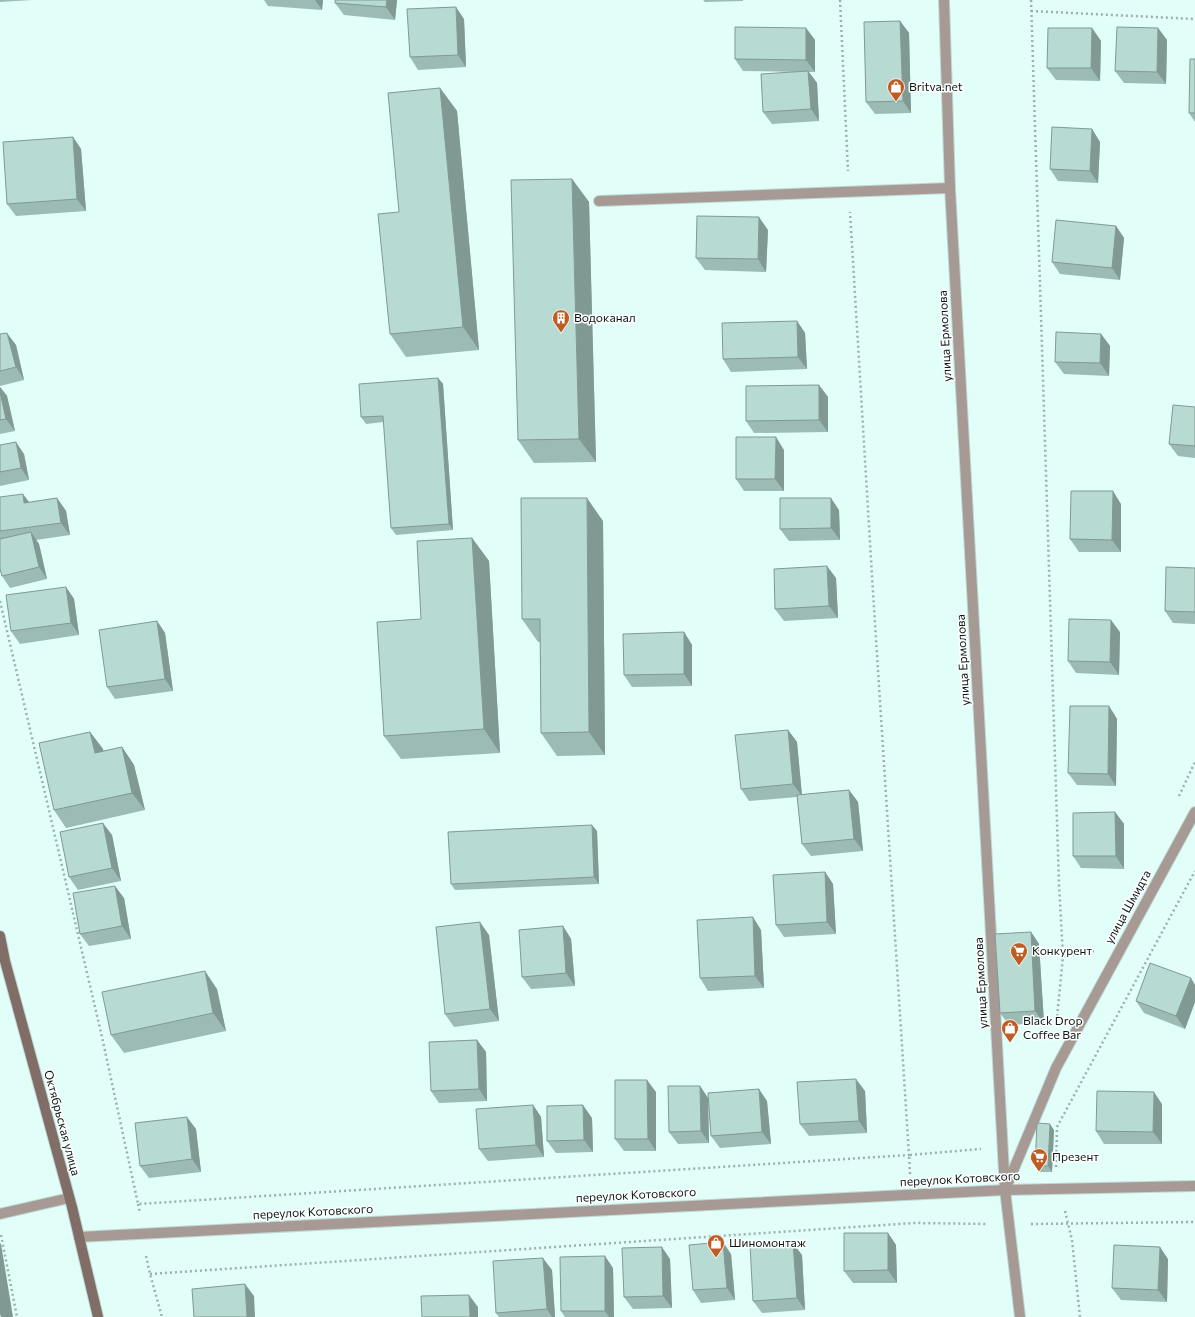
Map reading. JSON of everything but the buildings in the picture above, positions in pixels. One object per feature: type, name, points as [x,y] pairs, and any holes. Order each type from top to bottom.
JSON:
[{"type":"main road","name":"Октябрьская улица","points":[[0,936],[3,961],[69,1198],[98,1317]]},
{"type":"street","name":"улица Ермолова","points":[[944,0],[950,188],[1005,1190],[1020,1317]]},
{"type":"street","points":[[599,201],[950,188]]},
{"type":"street","name":"улица Шмидта","points":[[1005,1190],[1056,1068],[1195,812]]},
{"type":"street","name":"переулок Котовского","points":[[79,1237],[1005,1190],[1195,1186]]},
{"type":"street","points":[[0,1214],[69,1198]]},
{"type":"path","points":[[840,0],[848,192],[909,1155]]},
{"type":"path","points":[[1031,0],[1059,877],[1063,956],[1057,1020]]},
{"type":"path","points":[[1031,11],[1195,19]]},
{"type":"path","points":[[0,601],[102,1037],[138,1204],[1003,1148]]},
{"type":"path","points":[[1178,797],[1195,762]]},
{"type":"path","points":[[1080,1317],[1072,1240],[1069,1224],[1055,1178],[1057,1126],[1195,871]]},
{"type":"path","points":[[1063,956],[1099,950]]},
{"type":"path","points":[[162,1317],[150,1274],[914,1223],[1069,1224],[1195,1222]]},
{"type":"path","points":[[0,1229],[17,1317]]},
{"type":"place","name":"Britva.net","points":[[896,102]]},
{"type":"place","name":"Водоканал","points":[[561,333]]},
{"type":"place","name":"Конкурент","points":[[1019,966]]},
{"type":"place","name":"Black Drop Coffee Bar","points":[[1010,1043]]},
{"type":"place","name":"Презент","points":[[1039,1172]]},
{"type":"place","name":"Шиномонтаж","points":[[716,1258]]}]
